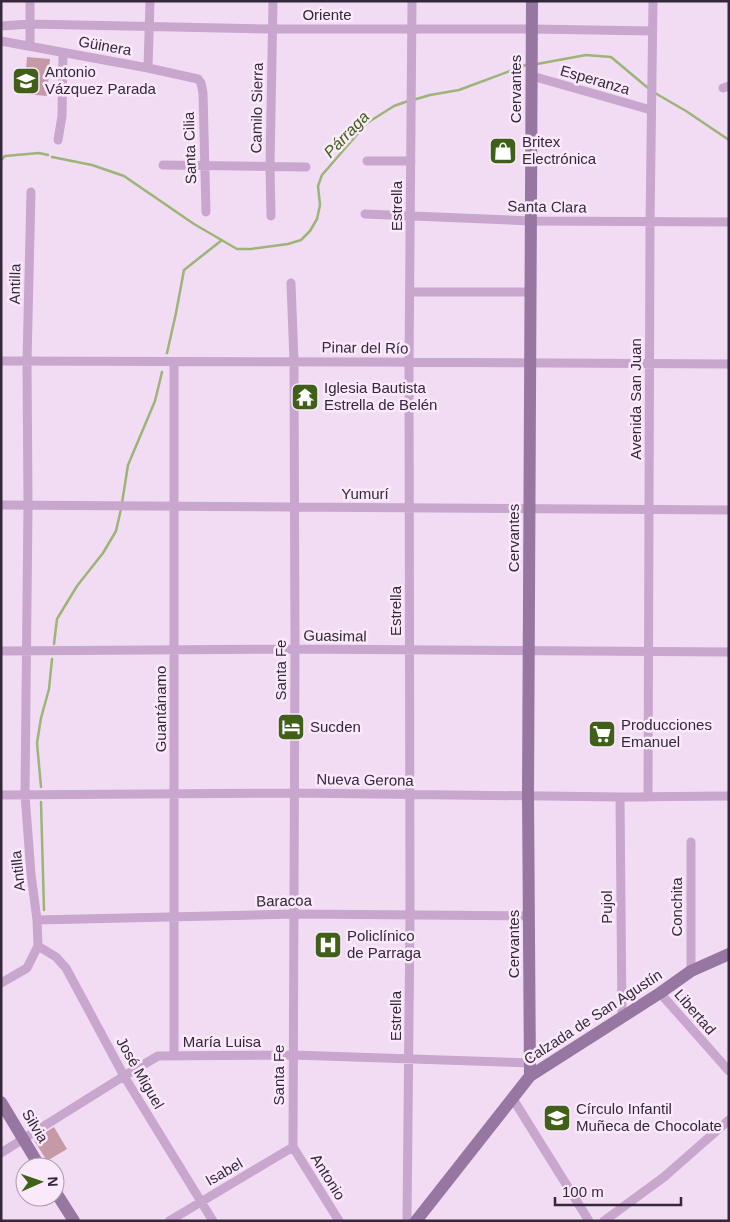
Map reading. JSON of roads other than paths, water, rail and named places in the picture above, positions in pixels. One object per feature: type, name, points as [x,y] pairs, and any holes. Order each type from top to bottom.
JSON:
[{"type":"street","points":[[30,1],[30,46]]},
{"type":"street","points":[[148,68],[150,1]]},
{"type":"street","name":"Camilo Sierra","points":[[271,216],[273,1]]},
{"type":"street","name":"Estrella","points":[[407,1221],[410,915],[409,363],[412,1]]},
{"type":"street","name":"Cervantes","points":[[530,1069],[528,795],[531,509],[532,1]]},
{"type":"street","name":"Avenida San Juan","points":[[648,797],[650,222],[653,1]]},
{"type":"street","name":"Oriente","points":[[1,26],[30,24],[272,29],[652,31]]},
{"type":"street","name":"Güinera","points":[[1,41],[191,76],[198,79],[201,83]]},
{"type":"street","points":[[58,140],[62,116],[63,53]]},
{"type":"street","name":"Esperanza","points":[[532,68],[651,110]]},
{"type":"street","name":"Santa Cilia","points":[[201,83],[206,212]]},
{"type":"street","points":[[367,161],[411,161]]},
{"type":"street","points":[[163,165],[306,167]]},
{"type":"street","name":"Antilla","points":[[31,192],[27,361],[28,505],[25,795],[31,874],[38,920],[38,946]]},
{"type":"street","name":"Santa Clara","points":[[365,214],[531,221],[729,222]]},
{"type":"street","name":"Santa Fe","points":[[291,284],[294,361],[295,649],[293,1147]]},
{"type":"street","points":[[411,292],[530,292]]},
{"type":"street","name":"Pinar del Río","points":[[1,361],[729,364]]},
{"type":"street","name":"Guantánamo","points":[[174,363],[174,1056]]},
{"type":"street","name":"Yumurí","points":[[1,505],[729,510]]},
{"type":"street","name":"Guasimal","points":[[1,651],[295,649],[729,652]]},
{"type":"street","name":"Nueva Gerona","points":[[1,795],[295,793],[620,797],[729,796]]},
{"type":"street","name":"Pujol","points":[[620,797],[622,1016]]},
{"type":"street","name":"Conchita","points":[[691,842],[691,971]]},
{"type":"street","name":"Baracoa","points":[[38,920],[294,914],[530,916]]},
{"type":"street","points":[[1,983],[27,968],[38,946]]},
{"type":"street","name":"José Miguel","points":[[38,946],[56,957],[66,968],[124,1076],[213,1221]]},
{"type":"street","name":"Calzada de San Agustín","points":[[416,1221],[513,1099],[530,1069],[660,993],[691,971],[729,954]]},
{"type":"street","name":"Libertad","points":[[660,993],[727,1067]]},
{"type":"street","name":"María Luisa","points":[[1,1153],[158,1056],[293,1055],[409,1059],[530,1069]]},
{"type":"street","points":[[513,1099],[589,1221]]},
{"type":"street","name":"Silvia","points":[[1,1102],[34,1157]]},
{"type":"street","points":[[604,1221],[664,1177],[729,1120]]},
{"type":"street","name":"Isabel","points":[[169,1221],[293,1147]]},
{"type":"street","name":"Antonio","points":[[293,1147],[338,1221]]},
{"type":"street","points":[[65,1207],[74,1221]]},
{"type":"waterway","name":"Párraga","points":[[537,64],[586,55],[611,57],[648,88]]},
{"type":"waterway","name":"Párraga","points":[[413,100],[459,90],[526,65]]},
{"type":"waterway","name":"Párraga","points":[[655,93],[729,140]]},
{"type":"waterway","name":"Párraga","points":[[52,157],[92,165],[124,176],[194,224],[237,249],[288,244],[301,240],[310,231],[317,219],[320,205],[318,186],[322,175],[367,123],[394,106],[408,101]]},
{"type":"waterway","name":"Párraga","points":[[1,160],[5,156],[39,153],[48,155]]},
{"type":"waterway","points":[[167,353],[184,270],[222,240]]},
{"type":"waterway","points":[[122,503],[128,465],[155,401],[162,372]]},
{"type":"waterway","points":[[54,644],[57,619],[77,586],[103,553],[116,531],[121,509]]},
{"type":"waterway","points":[[41,787],[37,743],[41,718],[49,689],[52,659]]},
{"type":"waterway","points":[[41,802],[44,910]]},
{"type":"place","name":"Antonio Vázquez Parada","points":[[26,81]]},
{"type":"place","name":"Britex Electrónica","points":[[503,151]]},
{"type":"place","name":"Iglesia Bautista Estrella de Belén","points":[[305,397]]},
{"type":"place","name":"Sucden","points":[[291,727]]},
{"type":"place","name":"Producciones Emanuel","points":[[602,734]]},
{"type":"place","name":"Policlínico de Parraga","points":[[328,945]]},
{"type":"place","name":"Círculo Infantil Muñeca de Chocolate","points":[[557,1118]]}]
